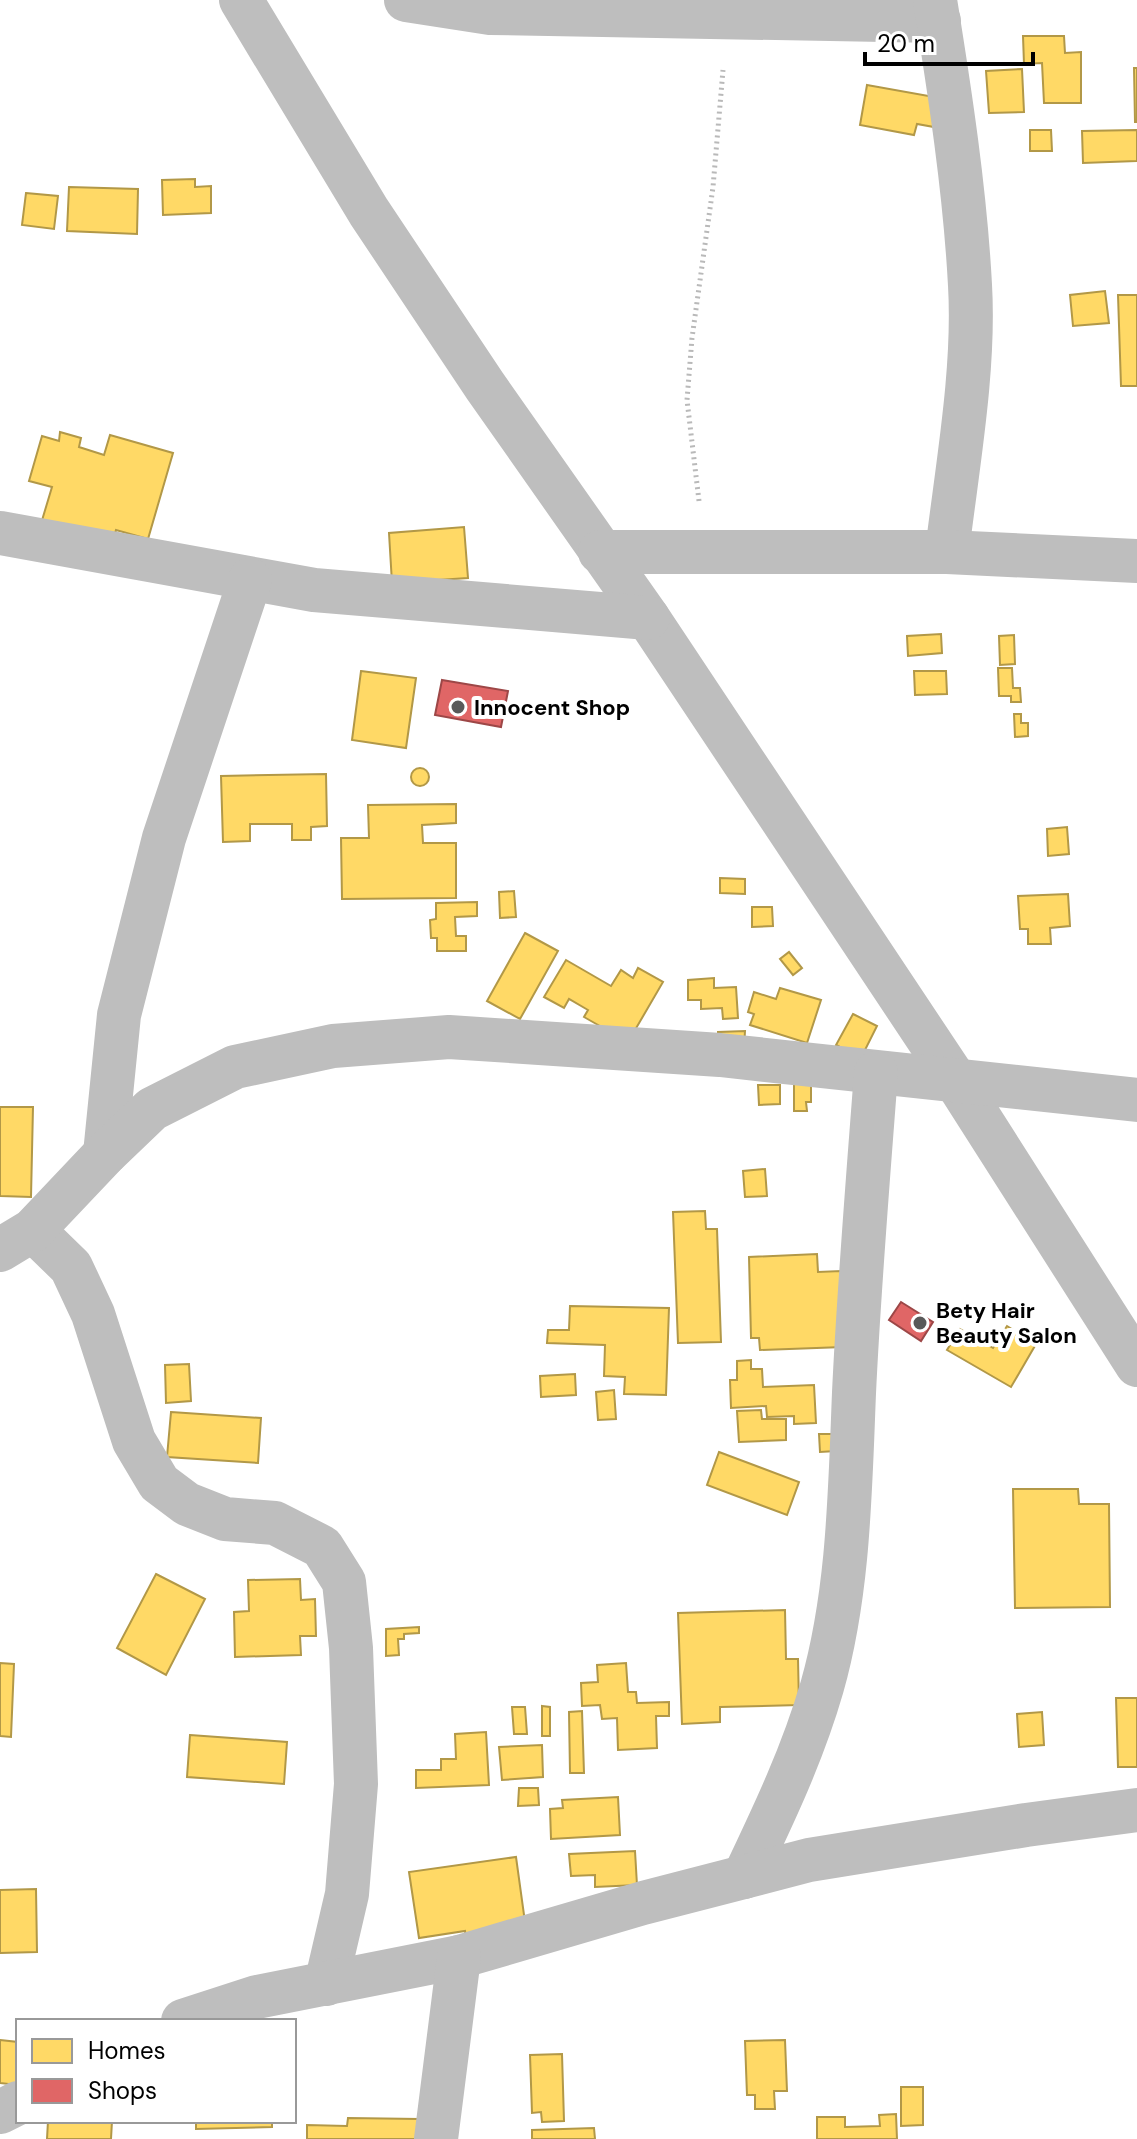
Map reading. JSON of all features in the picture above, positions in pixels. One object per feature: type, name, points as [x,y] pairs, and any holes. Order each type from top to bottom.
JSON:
[{"type":"street","points":[[241,0],[369,212],[648,618],[956,1081],[1137,1365]]},
{"type":"street","points":[[406,0],[490,13],[728,17],[937,10],[951,101],[970,287],[967,379],[947,552]]},
{"type":"street","points":[[0,533],[314,590],[648,618]]},
{"type":"street","points":[[600,552],[947,552],[1137,561]]},
{"type":"street","points":[[105,1154],[119,1015],[160,853],[250,580]]},
{"type":"street","points":[[326,1984],[347,1894],[356,1784],[351,1648],[344,1582],[322,1547],[275,1523],[225,1519],[187,1504],[159,1483],[134,1441],[93,1314],[71,1267],[16,1240],[152,1109],[235,1067],[333,1046],[449,1037],[720,1055],[1137,1100]]},
{"type":"street","points":[[744,1877],[798,1763],[823,1684],[840,1598],[851,1490],[855,1376],[876,1073]]},
{"type":"street","points":[[189,2019],[257,1997],[459,1957],[809,1860],[1137,1810]]},
{"type":"street","points":[[436,2139],[459,1957]]},
{"type":"path","points":[[708,553],[687,400],[692,338],[713,187],[728,17]]},
{"type":"building: Homes","points":[[1023,36],[1064,36],[1065,53],[1081,52],[1081,103],[1044,103],[1042,63],[1024,64]]},
{"type":"building: Homes","points":[[1134,68],[1137,68],[1137,122],[1135,122]]},
{"type":"building: Homes","points":[[1022,69],[1024,112],[989,113],[986,71]]},
{"type":"building: Homes","points":[[867,85],[951,100],[945,129],[917,124],[914,135],[860,125]]},
{"type":"building: Homes","points":[[1030,130],[1051,130],[1052,151],[1030,151]]},
{"type":"building: Homes","points":[[1137,130],[1137,161],[1083,163],[1082,131]]},
{"type":"building: Homes","points":[[195,179],[195,187],[211,186],[211,213],[163,215],[162,180]]},
{"type":"building: Homes","points":[[69,187],[138,189],[137,234],[67,231]]},
{"type":"building: Homes","points":[[26,193],[58,196],[54,229],[22,225]]},
{"type":"building: Homes","points":[[1105,291],[1109,323],[1073,326],[1070,295]]},
{"type":"building: Homes","points":[[1118,295],[1137,295],[1137,386],[1121,386]]},
{"type":"building: Homes","points":[[60,432],[81,438],[79,447],[104,455],[110,435],[173,453],[148,539],[116,530],[111,547],[40,527],[52,487],[29,481],[42,436],[59,441]]},
{"type":"building: Homes","points":[[464,527],[468,578],[392,583],[389,533]]},
{"type":"building: Homes","points":[[941,634],[942,653],[908,656],[907,636]]},
{"type":"building: Homes","points":[[1014,635],[1015,664],[1000,665],[999,636]]},
{"type":"building: Homes","points":[[998,668],[1012,668],[1013,688],[1020,688],[1021,702],[1011,702],[1011,696],[999,696]]},
{"type":"building: Homes","points":[[361,671],[416,678],[406,748],[352,740]]},
{"type":"building: Homes","points":[[914,671],[946,671],[947,694],[915,695]]},
{"type":"building: Homes","points":[[1014,714],[1021,714],[1021,723],[1028,723],[1028,736],[1015,737]]},
{"type":"building: Homes","points":[[420,768],[429,777],[420,786],[411,777]]},
{"type":"building: Homes","points":[[326,774],[327,826],[311,827],[311,840],[292,840],[292,824],[250,824],[250,841],[223,842],[221,776]]},
{"type":"building: Homes","points":[[456,804],[456,823],[422,825],[423,843],[456,843],[456,898],[342,899],[341,838],[369,838],[368,805]]},
{"type":"building: Homes","points":[[1067,827],[1069,854],[1048,856],[1047,829]]},
{"type":"building: Homes","points":[[720,878],[745,879],[745,894],[720,893]]},
{"type":"building: Homes","points":[[514,891],[516,917],[500,918],[499,892]]},
{"type":"building: Homes","points":[[1068,894],[1070,926],[1050,928],[1051,944],[1028,944],[1028,929],[1020,929],[1018,896]]},
{"type":"building: Homes","points":[[477,902],[477,916],[455,917],[456,936],[466,936],[466,951],[437,951],[437,938],[431,938],[430,920],[436,919],[436,903]]},
{"type":"building: Homes","points":[[752,907],[772,907],[773,926],[752,927]]},
{"type":"building: Homes","points":[[525,933],[558,951],[520,1019],[487,1001]]},
{"type":"building: Homes","points":[[789,952],[802,968],[793,975],[780,959]]},
{"type":"building: Homes","points":[[566,960],[611,986],[621,970],[633,978],[638,968],[663,982],[628,1042],[584,1017],[588,1010],[569,999],[564,1008],[544,997]]},
{"type":"building: Homes","points":[[714,978],[714,988],[736,987],[738,1018],[723,1019],[722,1008],[701,1009],[701,1000],[688,1000],[688,980]]},
{"type":"building: Homes","points":[[780,988],[821,1000],[807,1043],[750,1025],[754,1014],[748,1012],[754,992],[776,999]]},
{"type":"building: Homes","points":[[853,1014],[877,1026],[861,1058],[836,1045]]},
{"type":"building: Homes","points":[[745,1031],[744,1048],[718,1049],[718,1032]]},
{"type":"building: Homes","points":[[794,1084],[811,1084],[811,1102],[806,1102],[807,1111],[794,1111]]},
{"type":"building: Homes","points":[[758,1085],[780,1085],[780,1104],[759,1105]]},
{"type":"building: Homes","points":[[0,1107],[33,1107],[31,1197],[0,1196]]},
{"type":"building: Homes","points":[[765,1169],[767,1196],[745,1197],[743,1171]]},
{"type":"building: Homes","points":[[705,1211],[706,1229],[717,1229],[721,1342],[678,1343],[673,1212]]},
{"type":"building: Homes","points":[[817,1254],[818,1272],[841,1271],[843,1347],[760,1350],[759,1338],[751,1338],[749,1257]]},
{"type":"building: Homes","points":[[570,1306],[669,1308],[666,1395],[624,1394],[625,1377],[604,1376],[605,1345],[547,1343],[548,1330],[569,1330]]},
{"type":"building: Homes","points":[[1007,1326],[1036,1344],[1011,1387],[947,1350],[960,1329],[993,1348]]},
{"type":"building: Homes","points":[[751,1360],[751,1369],[762,1369],[763,1387],[814,1385],[816,1423],[794,1424],[794,1416],[767,1417],[766,1406],[731,1408],[730,1380],[737,1380],[737,1361]]},
{"type":"building: Homes","points":[[189,1364],[191,1401],[166,1403],[165,1365]]},
{"type":"building: Homes","points":[[575,1374],[576,1395],[541,1397],[540,1376]]},
{"type":"building: Homes","points":[[614,1390],[616,1419],[598,1420],[596,1392]]},
{"type":"building: Homes","points":[[761,1410],[762,1419],[786,1419],[786,1440],[739,1442],[737,1411]]},
{"type":"building: Homes","points":[[171,1412],[261,1418],[258,1463],[167,1457]]},
{"type":"building: Homes","points":[[819,1434],[837,1434],[836,1451],[820,1452]]},
{"type":"building: Homes","points":[[719,1452],[799,1482],[787,1515],[707,1485]]},
{"type":"building: Homes","points":[[1013,1489],[1078,1489],[1079,1504],[1109,1504],[1110,1607],[1015,1608]]},
{"type":"building: Homes","points":[[156,1574],[205,1599],[166,1675],[117,1648]]},
{"type":"building: Homes","points":[[300,1579],[301,1600],[315,1599],[316,1636],[300,1636],[301,1655],[235,1657],[234,1612],[249,1611],[248,1580]]},
{"type":"building: Homes","points":[[785,1610],[786,1659],[798,1659],[799,1705],[720,1707],[720,1722],[682,1724],[678,1613]]},
{"type":"building: Homes","points":[[419,1627],[419,1633],[404,1634],[404,1639],[398,1639],[399,1655],[386,1656],[386,1629]]},
{"type":"building: Homes","points":[[0,1663],[14,1664],[11,1737],[0,1736]]},
{"type":"building: Homes","points":[[626,1663],[628,1692],[636,1692],[637,1703],[669,1702],[669,1716],[656,1716],[657,1748],[618,1750],[617,1718],[602,1719],[600,1705],[582,1706],[581,1683],[598,1682],[597,1665]]},
{"type":"building: Homes","points":[[1116,1698],[1137,1698],[1137,1767],[1118,1767]]},
{"type":"building: Homes","points":[[542,1706],[550,1707],[550,1736],[542,1736]]},
{"type":"building: Homes","points":[[512,1707],[525,1707],[527,1734],[514,1734]]},
{"type":"building: Homes","points":[[582,1711],[584,1773],[570,1773],[569,1712]]},
{"type":"building: Homes","points":[[1042,1712],[1044,1745],[1019,1747],[1017,1714]]},
{"type":"building: Homes","points":[[486,1732],[489,1785],[416,1788],[416,1770],[441,1770],[441,1759],[456,1759],[455,1734]]},
{"type":"building: Homes","points":[[190,1735],[287,1742],[284,1784],[187,1777]]},
{"type":"building: Homes","points":[[542,1745],[543,1777],[502,1780],[499,1747]]},
{"type":"building: Homes","points":[[519,1788],[538,1788],[539,1805],[518,1806]]},
{"type":"building: Homes","points":[[618,1797],[620,1835],[551,1839],[550,1809],[563,1808],[562,1800]]},
{"type":"building: Homes","points":[[635,1851],[637,1885],[595,1887],[595,1875],[571,1876],[569,1854]]},
{"type":"building: Homes","points":[[516,1857],[525,1922],[467,1944],[465,1931],[419,1938],[409,1872]]},
{"type":"building: Homes","points":[[36,1889],[37,1952],[0,1953],[0,1890]]},
{"type":"building: Homes","points":[[0,2040],[16,2042],[16,2085],[0,2083]]},
{"type":"building: Homes","points":[[785,2040],[787,2091],[774,2091],[775,2109],[755,2109],[755,2095],[747,2095],[745,2041]]},
{"type":"building: Homes","points":[[562,2054],[564,2121],[542,2122],[541,2112],[532,2113],[530,2055]]},
{"type":"building: Homes","points":[[901,2087],[923,2087],[923,2125],[901,2126]]},
{"type":"building: Homes","points":[[896,2114],[897,2139],[817,2139],[817,2117],[845,2117],[845,2127],[880,2126],[879,2115]]},
{"type":"building: Homes","points":[[348,2118],[419,2119],[418,2139],[307,2139],[307,2125],[347,2126]]},
{"type":"building: Homes","points":[[48,2123],[112,2123],[111,2139],[47,2139]]},
{"type":"building: Homes","points":[[196,2123],[272,2123],[272,2127],[196,2129]]},
{"type":"building: Homes","points":[[594,2128],[595,2139],[532,2139],[532,2130]]},
{"type":"building: Shops","points":[[442,680],[508,691],[501,727],[435,715]]},
{"type":"building: Shops","points":[[901,1302],[933,1322],[921,1341],[889,1320]]},
{"type":"place","name":"Innocent Shop","points":[[458,707]]},
{"type":"place","name":"Bety Hair Beauty Salon","points":[[920,1323]]}]
